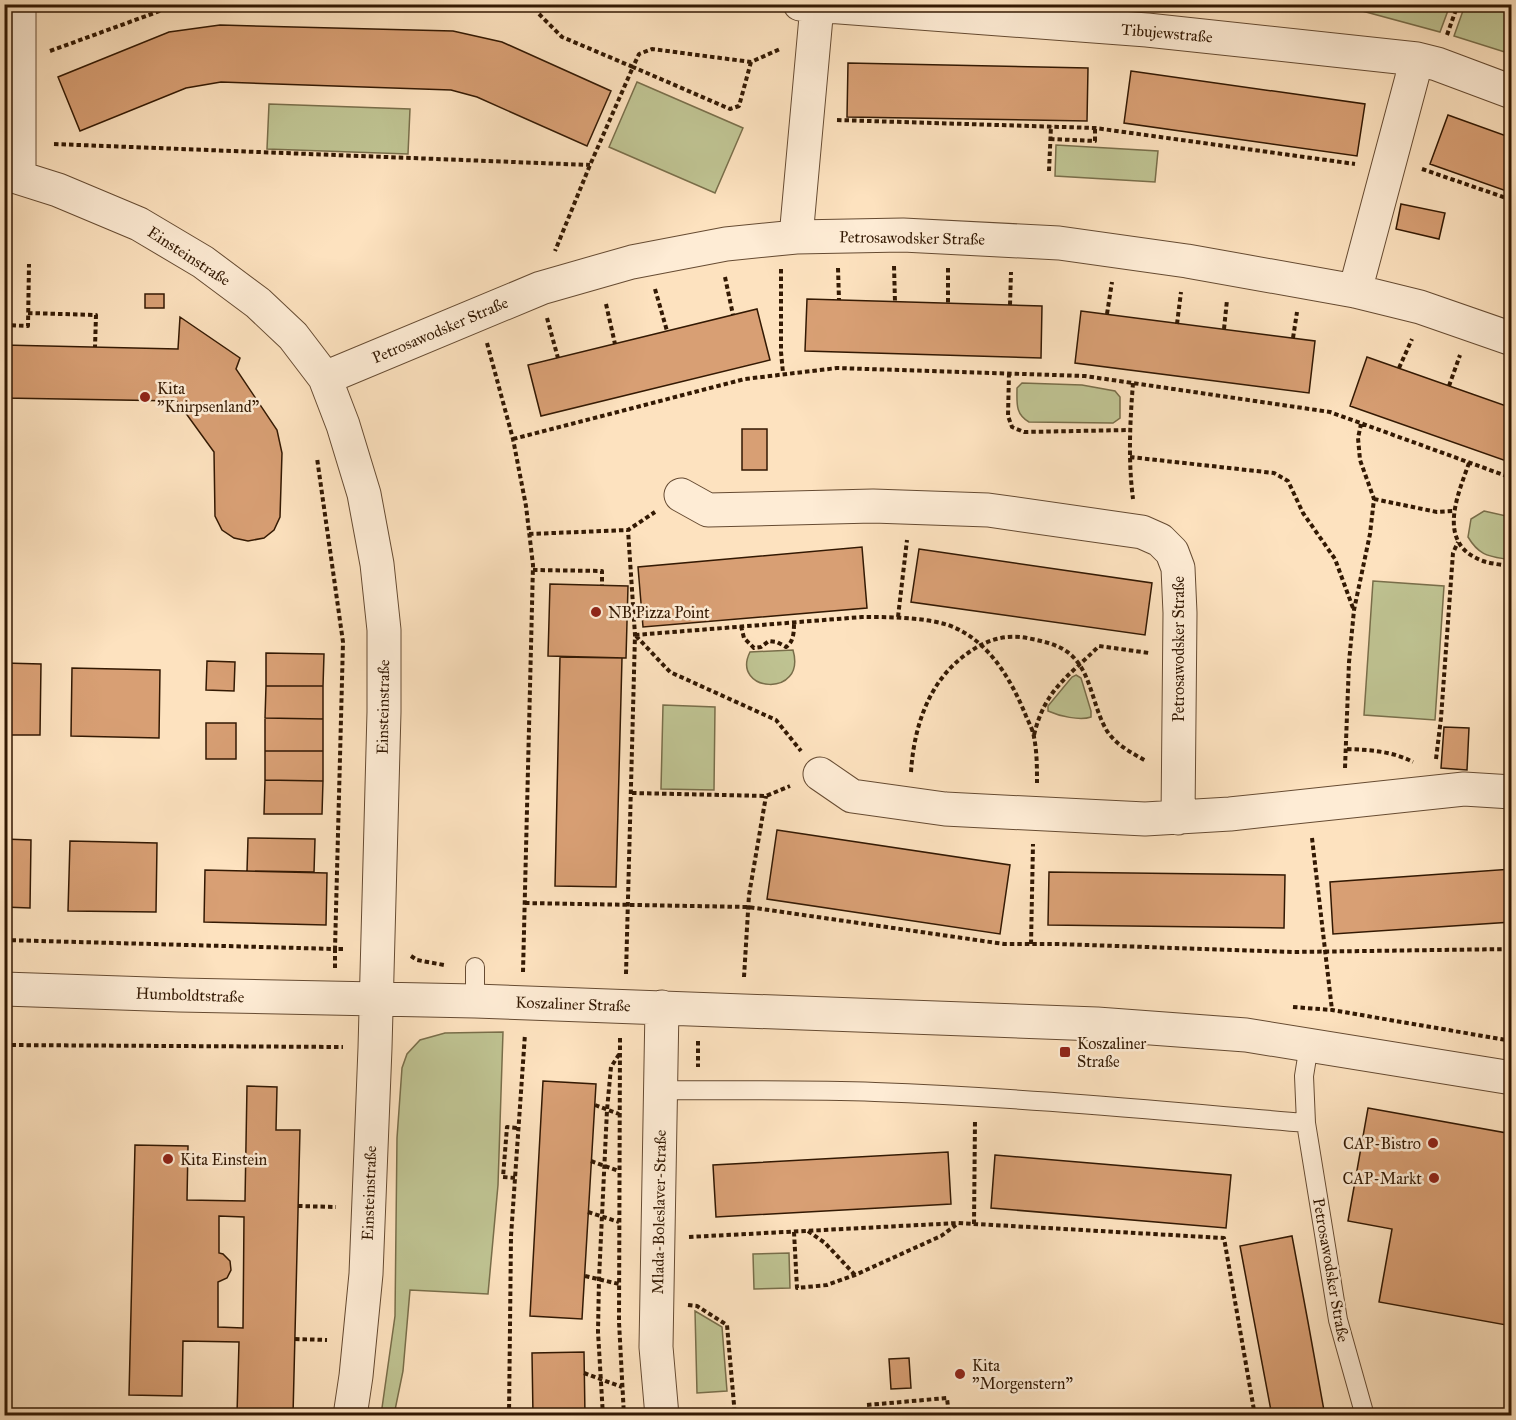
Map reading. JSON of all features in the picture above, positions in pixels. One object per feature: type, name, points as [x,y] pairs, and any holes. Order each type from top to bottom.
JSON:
[{"type":"street","name":"Einsteinstraße","points":[[19,4],[12,175],[57,190],[139,225],[203,262],[258,303],[293,336],[325,378],[343,425],[364,494],[377,564],[384,630],[384,712],[366,1274],[357,1376],[350,1416]]},
{"type":"street","name":"Tibujewstraße","points":[[808,5],[1147,30],[1417,59],[1437,64],[1512,92]]},
{"type":"street","points":[[789,251],[806,122],[808,5]]},
{"type":"street","points":[[1355,291],[1417,59]]},
{"type":"street","name":"Petrosawodsker Straße","points":[[325,378],[480,313],[543,301],[632,262],[726,244],[789,251],[903,236],[1059,243],[1187,261],[1355,291],[1420,307],[1512,339]]},
{"type":"street","name":"Petrosawodsker Straße","points":[[681,495],[708,510],[911,507],[988,510],[1142,532],[1160,540],[1172,552],[1178,568],[1178,818]]},
{"type":"street","points":[[820,774],[852,796],[945,809],[1145,819],[1178,818],[1343,802],[1434,784],[1464,789],[1512,792]]},
{"type":"street","name":"Humboldtstraße","points":[[4,989],[375,1000]]},
{"type":"street","name":"Koszaliner Straße","points":[[375,1000],[475,1001],[1097,1024],[1246,1035],[1512,1078]]},
{"type":"street","name":"Mlada-Boleslaver-Straße","points":[[662,1008],[656,1347],[662,1416]]},
{"type":"lane","points":[[475,967],[475,1001]]},
{"type":"lane","points":[[661,1090],[873,1092],[1056,1101],[1306,1123],[1304,1076],[1309,1045]]},
{"type":"lane","name":"Petrosawodsker Straße","points":[[1306,1123],[1338,1320],[1365,1416]]},
{"type":"path","points":[[47,42],[47,53],[179,4]]},
{"type":"path","points":[[1455,13],[1458,4]]},
{"type":"path","points":[[539,14],[562,37],[730,109],[739,106],[751,62]]},
{"type":"path","points":[[558,358],[543,301],[590,165],[639,54],[652,50],[751,62],[787,46]]},
{"type":"path","points":[[806,122],[837,120],[1095,128],[1360,165],[1413,166],[1512,201]]},
{"type":"path","points":[[1049,171],[1051,126]]},
{"type":"path","points":[[1050,139],[1095,141],[1095,128]]},
{"type":"path","points":[[51,133],[57,152]]},
{"type":"path","points":[[54,144],[590,165]]},
{"type":"path","points":[[783,373],[780,342],[789,251]]},
{"type":"path","points":[[4,325],[28,326],[29,264]]},
{"type":"path","points":[[838,264],[839,300]]},
{"type":"path","points":[[884,265],[904,266]]},
{"type":"path","points":[[894,265],[895,302]]},
{"type":"path","points":[[948,303],[946,267],[958,268]]},
{"type":"path","points":[[1000,270],[1020,270]]},
{"type":"path","points":[[1010,305],[1011,270]]},
{"type":"path","points":[[724,272],[734,315]]},
{"type":"path","points":[[1107,314],[1109,281],[1123,282]]},
{"type":"path","points":[[654,285],[667,331]]},
{"type":"path","points":[[1177,289],[1182,290],[1177,324]]},
{"type":"path","points":[[605,295],[615,344]]},
{"type":"path","points":[[1224,329],[1227,296],[1237,298]]},
{"type":"path","points":[[1293,338],[1297,309],[1309,312]]},
{"type":"path","points":[[28,313],[96,315],[95,347]]},
{"type":"path","points":[[480,313],[513,439],[533,570],[525,903],[526,1024],[511,1236],[509,1416]]},
{"type":"path","points":[[1401,336],[1422,342]]},
{"type":"path","points":[[1399,368],[1412,339]]},
{"type":"path","points":[[1450,351],[1471,358]]},
{"type":"path","points":[[1449,386],[1460,354]]},
{"type":"path","points":[[513,439],[745,379],[783,373],[837,368],[1009,373],[1085,376],[1330,412],[1512,478]]},
{"type":"path","points":[[1009,373],[1008,416],[1012,427],[1024,432],[1129,430]]},
{"type":"path","points":[[1132,531],[1135,513],[1129,430],[1133,383]]},
{"type":"path","points":[[1506,406],[1512,391]]},
{"type":"path","points":[[1343,802],[1349,662],[1354,610],[1370,534],[1374,499],[1360,460],[1358,438],[1361,424]]},
{"type":"path","points":[[4,940],[335,949],[343,642],[315,449]]},
{"type":"path","points":[[1130,457],[1274,473],[1288,481],[1303,513],[1335,559],[1354,610]]},
{"type":"path","points":[[1469,463],[1454,511],[1454,528],[1458,542],[1468,553],[1484,561],[1512,566]]},
{"type":"path","points":[[1374,499],[1437,512],[1454,511]]},
{"type":"path","points":[[898,616],[911,507]]},
{"type":"path","points":[[529,534],[628,530],[636,635],[626,972]]},
{"type":"path","points":[[1434,784],[1453,553],[1458,542]]},
{"type":"path","points":[[533,570],[602,572],[602,586]]},
{"type":"path","points":[[636,635],[862,616],[898,616],[948,625],[980,644],[1002,667],[1019,699],[1034,736],[1037,767],[1031,944]]},
{"type":"path","points":[[741,626],[744,638],[754,648],[761,647],[769,641],[786,647],[792,638],[794,622]]},
{"type":"path","points":[[636,635],[670,672],[776,720],[820,774]]},
{"type":"path","points":[[909,804],[912,762],[920,721],[933,690],[951,665],[980,644],[1002,637],[1022,637],[1048,642],[1069,653],[1087,677],[1098,712],[1108,732],[1119,745],[1178,779]]},
{"type":"path","points":[[1034,736],[1039,714],[1046,701],[1062,680],[1099,646],[1179,655]]},
{"type":"path","points":[[1347,749],[1378,750],[1400,755],[1420,765],[1434,784]]},
{"type":"path","points":[[632,793],[766,796],[748,907],[744,976]]},
{"type":"path","points":[[1309,806],[1332,1010]]},
{"type":"path","points":[[525,903],[629,903],[748,907],[1004,944],[1292,952],[1512,949]]},
{"type":"path","points":[[622,1006],[619,1114],[619,1322],[624,1416]]},
{"type":"path","points":[[4,1045],[342,1047]]},
{"type":"path","points":[[603,1416],[598,1332],[599,1280],[607,1110],[611,1067],[620,1053]]},
{"type":"path","points":[[974,1224],[976,1097]]},
{"type":"path","points":[[595,1106],[619,1114]]},
{"type":"path","points":[[515,1178],[503,1177],[507,1127],[518,1128]]},
{"type":"path","points":[[591,1161],[619,1171]]},
{"type":"path","points":[[298,1206],[342,1207]]},
{"type":"path","points":[[588,1212],[619,1222]]},
{"type":"path","points":[[794,1232],[797,1288],[827,1285],[855,1275],[941,1236],[958,1223]]},
{"type":"path","points":[[658,1239],[958,1223],[1224,1238],[1255,1416]]},
{"type":"path","points":[[807,1231],[825,1243],[855,1275]]},
{"type":"path","points":[[585,1276],[619,1284]]},
{"type":"path","points":[[657,1304],[697,1306],[727,1325],[735,1416]]},
{"type":"path","points":[[295,1339],[335,1340]]},
{"type":"path","points":[[584,1373],[622,1388]]},
{"type":"path","points":[[867,1405],[947,1398],[949,1416]]},
{"type":"green space","points":[[1450,4],[1440,32],[1340,5]]},
{"type":"green space","points":[[1465,5],[1511,5],[1511,54],[1454,36]]},
{"type":"green space","points":[[637,82],[743,128],[715,193],[609,147]]},
{"type":"green space","points":[[269,104],[410,109],[408,154],[267,149]]},
{"type":"green space","points":[[1056,145],[1158,151],[1155,182],[1055,176]]},
{"type":"green space","points":[[1022,383],[1082,385],[1115,391],[1120,397],[1120,418],[1113,423],[1029,422],[1024,419],[1018,408],[1017,388]]},
{"type":"green space","points":[[1484,511],[1511,517],[1511,560],[1481,552],[1468,537],[1471,519]]},
{"type":"green space","points":[[1373,581],[1444,586],[1435,720],[1364,715]]},
{"type":"green space","points":[[793,650],[794,666],[789,677],[780,683],[759,682],[750,675],[747,665],[750,652]]},
{"type":"green space","points":[[1076,675],[1081,678],[1091,717],[1070,717],[1048,711],[1048,706]]},
{"type":"green space","points":[[663,705],[715,707],[714,790],[661,789]]},
{"type":"green space","points":[[503,1032],[498,1185],[488,1294],[410,1290],[403,1371],[394,1415],[381,1415],[395,1316],[397,1138],[402,1068],[407,1054],[420,1040],[445,1033]]},
{"type":"green space","points":[[789,1253],[790,1288],[754,1289],[753,1254]]},
{"type":"green space","points":[[695,1311],[722,1327],[727,1391],[697,1393]]},
{"type":"building","points":[[220,25],[453,31],[502,42],[611,91],[587,146],[477,97],[451,90],[221,82],[186,88],[80,131],[58,77],[169,32]]},
{"type":"building","points":[[848,63],[1088,68],[1087,121],[847,117]]},
{"type":"building","points":[[1131,71],[1365,104],[1357,156],[1124,123]]},
{"type":"building","points":[[1448,115],[1512,138],[1512,193],[1430,164]]},
{"type":"building","points":[[1401,204],[1445,213],[1439,239],[1396,229]]},
{"type":"building","points":[[145,294],[164,294],[164,308],[145,308]]},
{"type":"building","points":[[807,299],[1042,306],[1041,358],[805,351]]},
{"type":"building","points":[[757,309],[770,360],[541,416],[528,365]]},
{"type":"building","points":[[1081,311],[1315,341],[1309,393],[1075,363]]},
{"type":"building","points":[[180,317],[240,358],[236,369],[277,430],[282,453],[280,517],[274,530],[264,538],[248,541],[234,538],[222,530],[215,516],[214,452],[177,401],[4,398],[4,345],[178,349]]},
{"type":"building","points":[[1367,357],[1512,408],[1512,463],[1350,406]]},
{"type":"building","points":[[742,429],[767,429],[767,470],[742,470]]},
{"type":"building","points":[[862,547],[867,608],[643,627],[638,567]]},
{"type":"building","points":[[919,549],[1152,583],[1145,635],[911,602]]},
{"type":"building","points":[[550,584],[628,586],[626,658],[548,656]]},
{"type":"building","points":[[266,653],[324,654],[323,686],[266,686]]},
{"type":"building","points":[[560,657],[622,658],[616,887],[555,886]]},
{"type":"building","points":[[207,661],[235,662],[234,691],[206,690]]},
{"type":"building","points":[[4,663],[41,664],[40,735],[4,735]]},
{"type":"building","points":[[72,668],[160,670],[159,738],[71,736]]},
{"type":"building","points":[[266,686],[323,686],[323,719],[265,718]]},
{"type":"building","points":[[265,718],[323,719],[323,751],[265,751]]},
{"type":"building","points":[[206,723],[236,723],[236,759],[206,759]]},
{"type":"building","points":[[1444,727],[1469,728],[1467,770],[1441,768]]},
{"type":"building","points":[[265,751],[323,751],[323,781],[265,780]]},
{"type":"building","points":[[265,780],[323,781],[322,814],[264,814]]},
{"type":"building","points":[[777,830],[1010,865],[1000,934],[767,899]]},
{"type":"building","points":[[248,838],[315,839],[314,872],[247,871]]},
{"type":"building","points":[[4,839],[31,840],[30,908],[4,907]]},
{"type":"building","points":[[70,841],[157,843],[156,912],[68,911]]},
{"type":"building","points":[[1512,869],[1512,922],[1333,934],[1330,882]]},
{"type":"building","points":[[205,870],[327,873],[326,925],[204,922]]},
{"type":"building","points":[[1049,872],[1285,875],[1284,928],[1048,925]]},
{"type":"building","points":[[543,1081],[596,1084],[582,1319],[530,1316]]},
{"type":"building","points":[[247,1086],[277,1087],[276,1130],[300,1130],[293,1415],[237,1414],[239,1342],[183,1341],[182,1396],[129,1395],[135,1145],[188,1146],[187,1200],[245,1201]],"holes":[[[219,1216],[244,1217],[243,1328],[218,1327],[218,1282],[227,1278],[231,1270],[230,1261],[219,1253]]]},
{"type":"building","name":"CAP-Markt","points":[[1368,1108],[1512,1134],[1512,1292],[1506,1325],[1379,1302],[1392,1229],[1348,1221]]},
{"type":"building","points":[[948,1152],[951,1204],[716,1217],[713,1165]]},
{"type":"building","points":[[995,1155],[1231,1175],[1226,1228],[991,1208]]},
{"type":"building","points":[[1292,1236],[1325,1416],[1272,1416],[1240,1246]]},
{"type":"building","points":[[584,1352],[585,1416],[533,1416],[532,1353]]},
{"type":"building","points":[[909,1358],[911,1388],[891,1389],[889,1359]]},
{"type":"place","name":"Kita \"Knirpsenland\"","points":[[145,397]]},
{"type":"place","name":"NB Pizza Point","points":[[596,612]]},
{"type":"place","name":"Koszaliner Straße","points":[[1065,1052]]},
{"type":"place","name":"CAP-Bistro","points":[[1433,1143]]},
{"type":"place","name":"Kita Einstein","points":[[168,1159]]},
{"type":"place","name":"CAP-Markt","points":[[1434,1178]]},
{"type":"place","name":"Kita \"Morgenstern\"","points":[[960,1374]]}]
